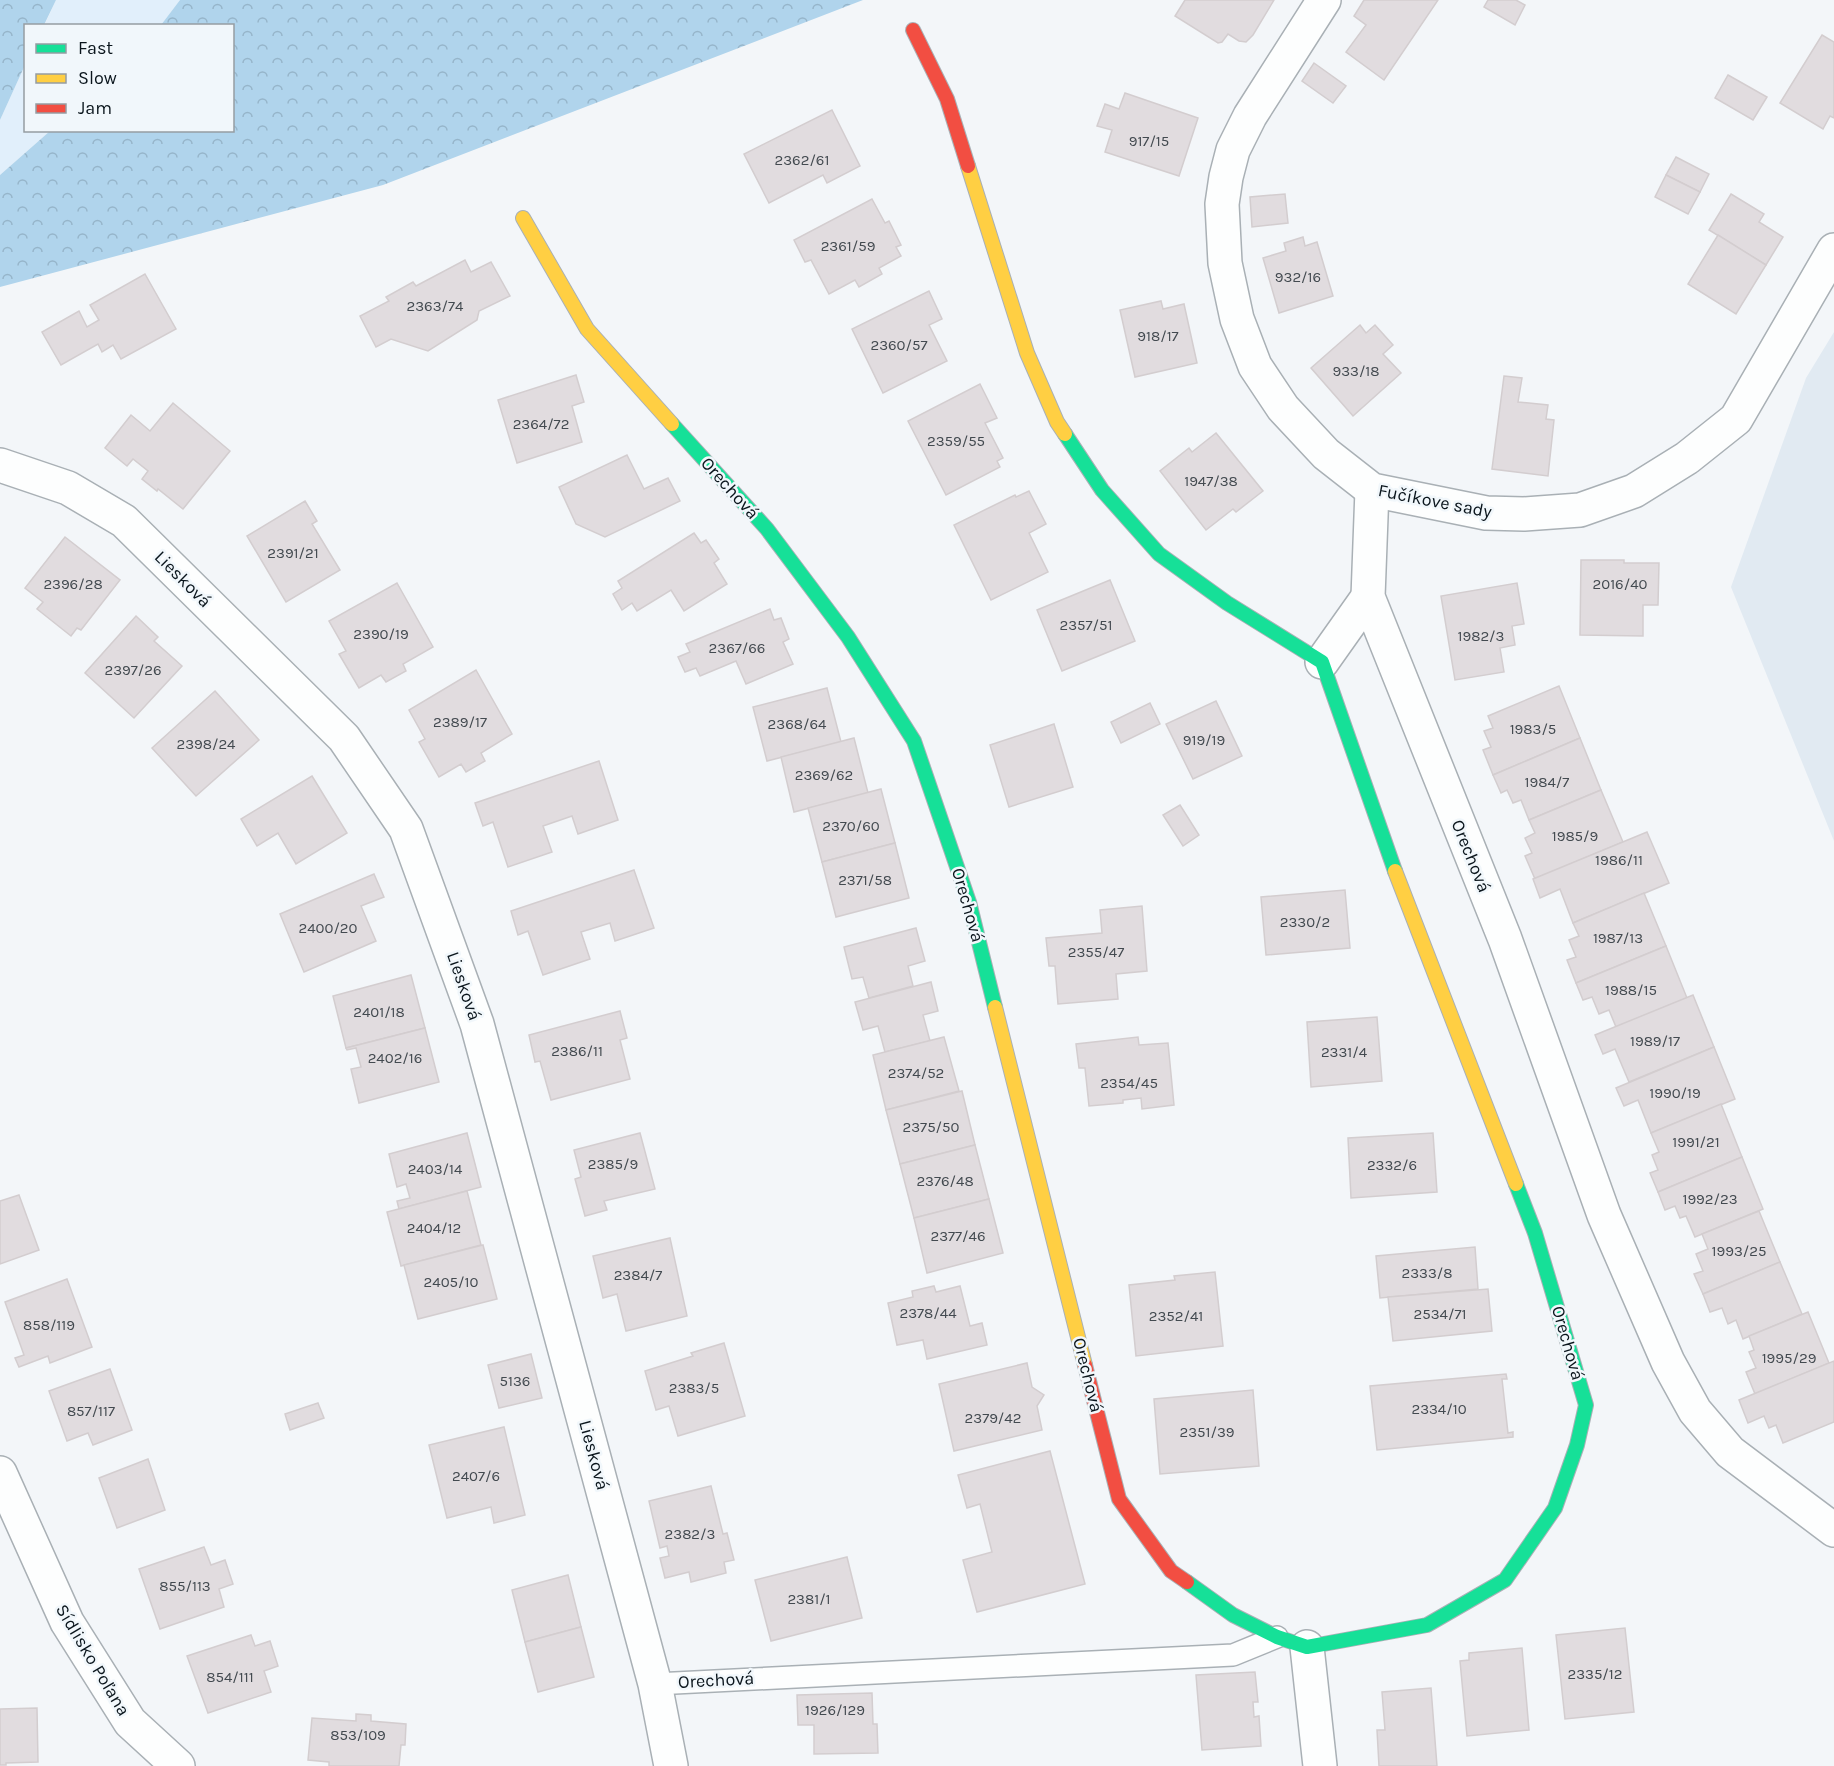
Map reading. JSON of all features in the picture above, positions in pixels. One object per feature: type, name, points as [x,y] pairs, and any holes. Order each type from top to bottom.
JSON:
[{"type":"street","name":"Fučíkove sady","points":[[1324,0],[1255,108],[1233,150],[1222,204],[1225,263],[1237,319],[1255,366],[1283,408],[1326,454],[1372,490],[1467,510],[1514,514],[1580,510],[1634,492],[1687,458],[1736,419],[1834,250]]},
{"type":"street","points":[[913,30],[947,99],[1027,353],[1057,422],[1102,490],[1159,554],[1227,603],[1322,662],[1368,597]]},
{"type":"street","name":"Orechová","points":[[523,218],[587,329],[767,529],[848,637],[914,741],[969,902],[1119,1499],[1171,1571],[1233,1615],[1292,1642],[1427,1625],[1505,1580],[1555,1508],[1577,1445],[1586,1405],[1535,1233],[1389,857],[1322,662]]},
{"type":"street","name":"Liesková","points":[[0,465],[68,488],[124,521],[344,738],[406,829],[477,1024],[655,1683]]},
{"type":"street","name":"Orechová","points":[[1372,490],[1368,597],[1505,939],[1604,1215],[1668,1362],[1695,1411],[1730,1452],[1834,1530]]},
{"type":"street","name":"Sídlisko Poľana","points":[[0,1473],[67,1622],[130,1722],[178,1766]]},
{"type":"street","points":[[1292,1642],[1320,1766]]},
{"type":"street","points":[[655,1683],[671,1766]]},
{"type":"lane","name":"Orechová","points":[[655,1683],[1233,1655],[1292,1642]]},
{"type":"shaded area","points":[[56,0],[180,0],[162,24],[45,24]]},
{"type":"shaded area","points":[[24,67],[24,132],[49,132],[0,175],[0,120]]},
{"type":"shaded area","points":[[1834,332],[1834,841],[1731,587],[1806,378]]},
{"type":"green space","points":[[0,0],[56,0],[44,24],[24,24],[24,67],[0,120]]},
{"type":"green space","points":[[180,0],[863,0],[383,185],[0,287],[0,175],[49,132],[234,132],[234,24],[162,24]]},
{"type":"building","points":[[1185,0],[1274,0],[1253,35],[1246,42],[1239,41],[1228,34],[1222,42],[1218,43],[1175,16]]},
{"type":"building","points":[[1364,0],[1438,0],[1384,80],[1346,52],[1366,25],[1354,16]]},
{"type":"building","points":[[1488,0],[1516,0],[1525,5],[1515,25],[1484,7]]},
{"type":"building","points":[[1822,35],[1834,42],[1834,118],[1830,116],[1823,129],[1780,103]]},
{"type":"building","points":[[1314,63],[1346,86],[1333,103],[1302,81]]},
{"type":"building","points":[[1728,75],[1767,97],[1753,120],[1715,98]]},
{"type":"building","points":[[1125,93],[1198,118],[1179,176],[1105,152],[1112,130],[1097,126],[1105,104],[1119,109]]},
{"type":"building","points":[[832,110],[860,166],[827,183],[823,175],[769,203],[744,154]]},
{"type":"building","points":[[1676,157],[1709,174],[1700,192],[1666,175]]},
{"type":"building","points":[[1666,175],[1700,192],[1688,214],[1655,197]]},
{"type":"building","points":[[1285,194],[1288,223],[1252,227],[1250,197]]},
{"type":"building","points":[[1731,194],[1764,214],[1759,222],[1783,237],[1766,265],[1709,230]]},
{"type":"building","points":[[872,199],[885,223],[889,221],[901,245],[896,247],[901,256],[879,268],[882,274],[859,287],[855,280],[829,294],[811,260],[805,262],[794,240]]},
{"type":"building","points":[[1718,235],[1766,265],[1736,314],[1688,284]]},
{"type":"building","points":[[1303,237],[1305,246],[1317,242],[1333,296],[1279,313],[1263,258],[1286,251],[1284,243]]},
{"type":"building","points":[[465,260],[471,272],[491,262],[510,296],[479,311],[477,320],[428,351],[391,339],[376,347],[360,316],[389,301],[386,297],[413,282],[416,286]]},
{"type":"building","points":[[145,274],[176,329],[121,359],[113,345],[102,352],[98,344],[61,365],[42,332],[79,311],[87,327],[99,320],[90,305]]},
{"type":"building","points":[[929,291],[942,319],[929,325],[947,361],[883,393],[852,329]]},
{"type":"building","points":[[1161,301],[1163,309],[1184,304],[1197,363],[1135,377],[1120,310]]},
{"type":"building","points":[[1360,325],[1366,333],[1375,325],[1393,345],[1383,354],[1401,373],[1353,416],[1311,368]]},
{"type":"building","points":[[576,375],[584,402],[572,406],[582,442],[517,463],[498,400]]},
{"type":"building","points":[[1504,376],[1522,378],[1518,402],[1548,405],[1546,419],[1554,420],[1548,476],[1492,469]]},
{"type":"building","points":[[980,384],[997,418],[985,423],[1003,458],[997,461],[1000,467],[946,495],[908,421]]},
{"type":"building","points":[[173,403],[230,451],[183,509],[142,479],[148,471],[133,459],[127,466],[105,448],[131,415],[150,431]]},
{"type":"building","points":[[1216,433],[1263,491],[1236,512],[1233,509],[1206,530],[1160,471],[1189,448],[1192,452]]},
{"type":"building","points":[[627,455],[644,489],[668,478],[680,501],[605,537],[576,524],[559,487]]},
{"type":"building","points":[[1029,491],[1046,524],[1029,533],[1048,572],[991,600],[954,525],[1015,495],[1016,497]]},
{"type":"building","points":[[305,501],[317,521],[312,524],[340,570],[286,602],[247,536]]},
{"type":"building","points":[[694,533],[701,543],[706,540],[719,559],[714,563],[727,584],[684,611],[671,590],[637,611],[632,603],[622,610],[613,594],[622,588],[618,581]]},
{"type":"building","points":[[65,537],[120,580],[81,630],[77,628],[71,636],[37,609],[43,602],[25,588]]},
{"type":"building","points":[[1581,560],[1659,563],[1658,605],[1643,605],[1643,636],[1580,635]]},
{"type":"building","points":[[1110,580],[1135,641],[1062,671],[1037,610]]},
{"type":"building","points":[[397,583],[433,647],[403,664],[406,671],[386,682],[381,675],[359,688],[339,654],[346,651],[329,621]]},
{"type":"building","points":[[1517,583],[1524,624],[1512,626],[1515,645],[1500,648],[1504,672],[1455,680],[1441,596]]},
{"type":"building","points":[[770,609],[774,620],[781,618],[789,639],[783,642],[793,664],[746,684],[736,661],[700,676],[696,668],[685,672],[678,657],[690,652],[686,644]]},
{"type":"building","points":[[136,616],[158,637],[154,641],[182,666],[134,718],[85,673]]},
{"type":"building","points":[[476,670],[512,734],[481,753],[485,761],[466,772],[461,764],[439,777],[419,742],[425,739],[409,710]]},
{"type":"building","points":[[1559,686],[1580,738],[1493,775],[1483,750],[1491,747],[1484,731],[1493,728],[1488,716]]},
{"type":"building","points":[[827,688],[841,742],[767,761],[753,707]]},
{"type":"building","points":[[215,691],[259,740],[196,796],[152,748]]},
{"type":"building","points":[[1216,701],[1242,756],[1193,779],[1166,724]]},
{"type":"building","points":[[1150,703],[1160,724],[1121,743],[1111,722]]},
{"type":"building","points":[[1054,724],[1073,787],[1009,807],[990,745]]},
{"type":"building","points":[[854,738],[868,793],[794,812],[781,757]]},
{"type":"building","points":[[1580,738],[1601,790],[1529,820],[1521,800],[1513,803],[1507,790],[1501,793],[1493,775]]},
{"type":"building","points":[[599,761],[618,820],[578,834],[572,816],[543,826],[552,852],[508,867],[493,822],[483,826],[475,803]]},
{"type":"building","points":[[312,776],[347,833],[296,864],[278,833],[257,846],[241,819]]},
{"type":"building","points":[[881,789],[895,843],[822,862],[808,808]]},
{"type":"building","points":[[1601,790],[1623,842],[1535,879],[1525,856],[1532,853],[1525,838],[1535,833],[1529,820]]},
{"type":"building","points":[[1180,805],[1199,835],[1183,846],[1163,815]]},
{"type":"building","points":[[1647,832],[1669,883],[1573,923],[1560,889],[1540,898],[1533,879]]},
{"type":"building","points":[[895,843],[909,898],[836,917],[822,862]]},
{"type":"building","points":[[634,870],[654,928],[615,941],[610,923],[581,932],[590,959],[543,975],[528,931],[518,935],[511,911]]},
{"type":"building","points":[[374,874],[384,897],[361,906],[376,941],[304,972],[280,914]]},
{"type":"building","points":[[1345,890],[1350,948],[1266,955],[1261,897]]},
{"type":"building","points":[[1644,893],[1666,946],[1576,983],[1567,960],[1576,957],[1569,940],[1579,936],[1573,923]]},
{"type":"building","points":[[1142,906],[1147,971],[1116,974],[1118,999],[1058,1004],[1055,966],[1049,966],[1046,938],[1102,933],[1100,910]]},
{"type":"building","points":[[916,928],[925,961],[908,966],[913,986],[869,998],[863,977],[852,979],[844,947]]},
{"type":"building","points":[[1666,946],[1687,998],[1616,1027],[1609,1010],[1599,1014],[1592,997],[1583,1000],[1576,983]]},
{"type":"building","points":[[411,975],[425,1028],[346,1048],[333,996]]},
{"type":"building","points":[[931,982],[938,1011],[923,1015],[930,1041],[885,1052],[878,1026],[863,1030],[855,1002]]},
{"type":"building","points":[[1693,995],[1714,1047],[1629,1082],[1615,1049],[1603,1054],[1595,1035]]},
{"type":"building","points":[[620,1011],[627,1038],[620,1040],[630,1079],[551,1100],[540,1061],[535,1062],[529,1035]]},
{"type":"building","points":[[1377,1017],[1382,1081],[1311,1087],[1307,1022]]},
{"type":"building","points":[[425,1028],[439,1082],[359,1103],[351,1069],[361,1067],[356,1048],[347,1050],[346,1048]]},
{"type":"building","points":[[944,1037],[959,1091],[886,1110],[873,1055]]},
{"type":"building","points":[[1138,1037],[1139,1045],[1168,1043],[1174,1105],[1142,1109],[1141,1098],[1123,1100],[1123,1103],[1089,1106],[1085,1068],[1079,1068],[1076,1044]]},
{"type":"building","points":[[1714,1047],[1735,1099],[1651,1133],[1638,1100],[1624,1106],[1616,1088]]},
{"type":"building","points":[[962,1091],[975,1145],[900,1164],[886,1110]]},
{"type":"building","points":[[1721,1104],[1742,1157],[1658,1192],[1650,1173],[1658,1170],[1652,1155],[1659,1152],[1651,1133]]},
{"type":"building","points":[[467,1133],[481,1187],[399,1209],[397,1201],[410,1198],[406,1184],[397,1187],[389,1154]]},
{"type":"building","points":[[640,1133],[655,1189],[604,1201],[607,1210],[585,1216],[575,1179],[581,1177],[574,1150]]},
{"type":"building","points":[[1433,1133],[1437,1192],[1351,1198],[1348,1138]]},
{"type":"building","points":[[975,1145],[989,1199],[914,1218],[900,1164]]},
{"type":"building","points":[[1742,1157],[1763,1209],[1695,1237],[1686,1216],[1680,1218],[1675,1206],[1665,1210],[1658,1192]]},
{"type":"building","points":[[467,1191],[481,1245],[401,1266],[387,1212]]},
{"type":"building","points":[[19,1195],[39,1250],[0,1264],[0,1201]]},
{"type":"building","points":[[989,1199],[1003,1253],[927,1273],[914,1218]]},
{"type":"building","points":[[1759,1211],[1780,1262],[1703,1294],[1694,1274],[1703,1271],[1696,1254],[1708,1249],[1702,1234]]},
{"type":"building","points":[[670,1238],[687,1316],[626,1331],[617,1294],[603,1298],[593,1256]]},
{"type":"building","points":[[483,1245],[497,1299],[418,1319],[404,1265]]},
{"type":"building","points":[[1475,1247],[1478,1289],[1380,1298],[1376,1256]]},
{"type":"building","points":[[1780,1262],[1802,1314],[1743,1339],[1736,1320],[1728,1324],[1722,1308],[1710,1312],[1703,1294]]},
{"type":"building","points":[[1215,1272],[1223,1346],[1136,1356],[1129,1285],[1175,1280],[1174,1276]]},
{"type":"building","points":[[67,1279],[92,1347],[50,1363],[48,1356],[19,1367],[15,1358],[24,1355],[5,1302]]},
{"type":"building","points":[[934,1286],[936,1292],[960,1286],[970,1326],[982,1323],[987,1345],[927,1359],[923,1340],[897,1345],[888,1303],[913,1297],[912,1291]]},
{"type":"building","points":[[1488,1289],[1492,1331],[1393,1341],[1388,1297]]},
{"type":"building","points":[[1808,1312],[1829,1363],[1755,1394],[1746,1372],[1756,1368],[1749,1352],[1754,1350],[1749,1336]]},
{"type":"building","points":[[724,1343],[745,1416],[678,1436],[669,1406],[656,1410],[645,1371],[693,1356],[691,1353]]},
{"type":"building","points":[[531,1354],[542,1398],[499,1408],[488,1365]]},
{"type":"building","points":[[1834,1361],[1834,1422],[1783,1443],[1776,1425],[1769,1428],[1764,1416],[1748,1423],[1739,1400]]},
{"type":"building","points":[[1027,1363],[1032,1387],[1044,1395],[1037,1406],[1042,1430],[954,1451],[939,1384]]},
{"type":"building","points":[[110,1369],[132,1430],[93,1445],[88,1433],[67,1441],[49,1391]]},
{"type":"building","points":[[1506,1374],[1507,1379],[1502,1379],[1508,1433],[1513,1432],[1513,1437],[1377,1450],[1370,1386]]},
{"type":"building","points":[[1253,1390],[1259,1466],[1160,1474],[1154,1399]]},
{"type":"building","points":[[318,1403],[324,1418],[290,1430],[285,1414]]},
{"type":"building","points":[[504,1427],[525,1515],[494,1523],[491,1507],[447,1518],[429,1445]]},
{"type":"building","points":[[1050,1451],[1085,1584],[977,1612],[963,1560],[992,1552],[980,1504],[967,1508],[958,1475]]},
{"type":"building","points":[[148,1459],[165,1510],[117,1528],[99,1478]]},
{"type":"building","points":[[711,1486],[723,1534],[727,1533],[734,1560],[724,1562],[726,1573],[691,1582],[689,1572],[665,1578],[660,1558],[669,1556],[667,1546],[660,1548],[649,1501]]},
{"type":"building","points":[[204,1547],[211,1565],[225,1560],[233,1584],[219,1589],[224,1607],[160,1629],[139,1569]]},
{"type":"building","points":[[847,1557],[862,1618],[771,1641],[755,1580]]},
{"type":"building","points":[[568,1575],[581,1627],[525,1642],[512,1590]]},
{"type":"building","points":[[581,1627],[594,1677],[538,1692],[525,1642]]},
{"type":"building","points":[[1625,1628],[1634,1712],[1565,1719],[1556,1635]]},
{"type":"building","points":[[251,1635],[255,1646],[270,1641],[278,1666],[264,1671],[271,1692],[208,1713],[187,1656]]},
{"type":"building","points":[[1522,1648],[1529,1730],[1467,1736],[1460,1661],[1469,1660],[1469,1653]]},
{"type":"building","points":[[1255,1672],[1258,1702],[1253,1702],[1254,1717],[1259,1716],[1261,1746],[1202,1750],[1196,1675]]},
{"type":"building","points":[[1431,1688],[1437,1766],[1379,1766],[1377,1730],[1385,1730],[1382,1692]]},
{"type":"building","points":[[872,1693],[873,1724],[877,1724],[878,1753],[814,1754],[814,1725],[798,1725],[797,1695]]},
{"type":"building","points":[[37,1708],[38,1762],[0,1765],[0,1709]]},
{"type":"building","points":[[356,1714],[371,1715],[371,1721],[406,1724],[405,1745],[401,1745],[399,1766],[329,1766],[329,1762],[308,1760],[312,1718],[356,1721]]},
{"type":"traffic: fast","points":[[672,424],[767,529],[848,637],[914,741],[969,902],[995,1007]]},
{"type":"traffic: fast","points":[[1065,434],[1102,490],[1159,554],[1227,603],[1322,662],[1395,871]]},
{"type":"traffic: fast","points":[[1187,1582],[1233,1615],[1277,1637],[1307,1647],[1427,1625],[1505,1580],[1555,1508],[1577,1445],[1586,1405],[1535,1233],[1516,1184]]},
{"type":"traffic: slow","points":[[968,166],[1027,353],[1057,422],[1065,434]]},
{"type":"traffic: slow","points":[[523,218],[587,329],[672,424]]},
{"type":"traffic: slow","points":[[1395,871],[1516,1184]]},
{"type":"traffic: slow","points":[[995,1007],[1085,1365]]},
{"type":"traffic: jam","points":[[913,30],[947,99],[968,166]]},
{"type":"traffic: jam","points":[[1085,1365],[1119,1499],[1171,1571],[1187,1582]]}]
